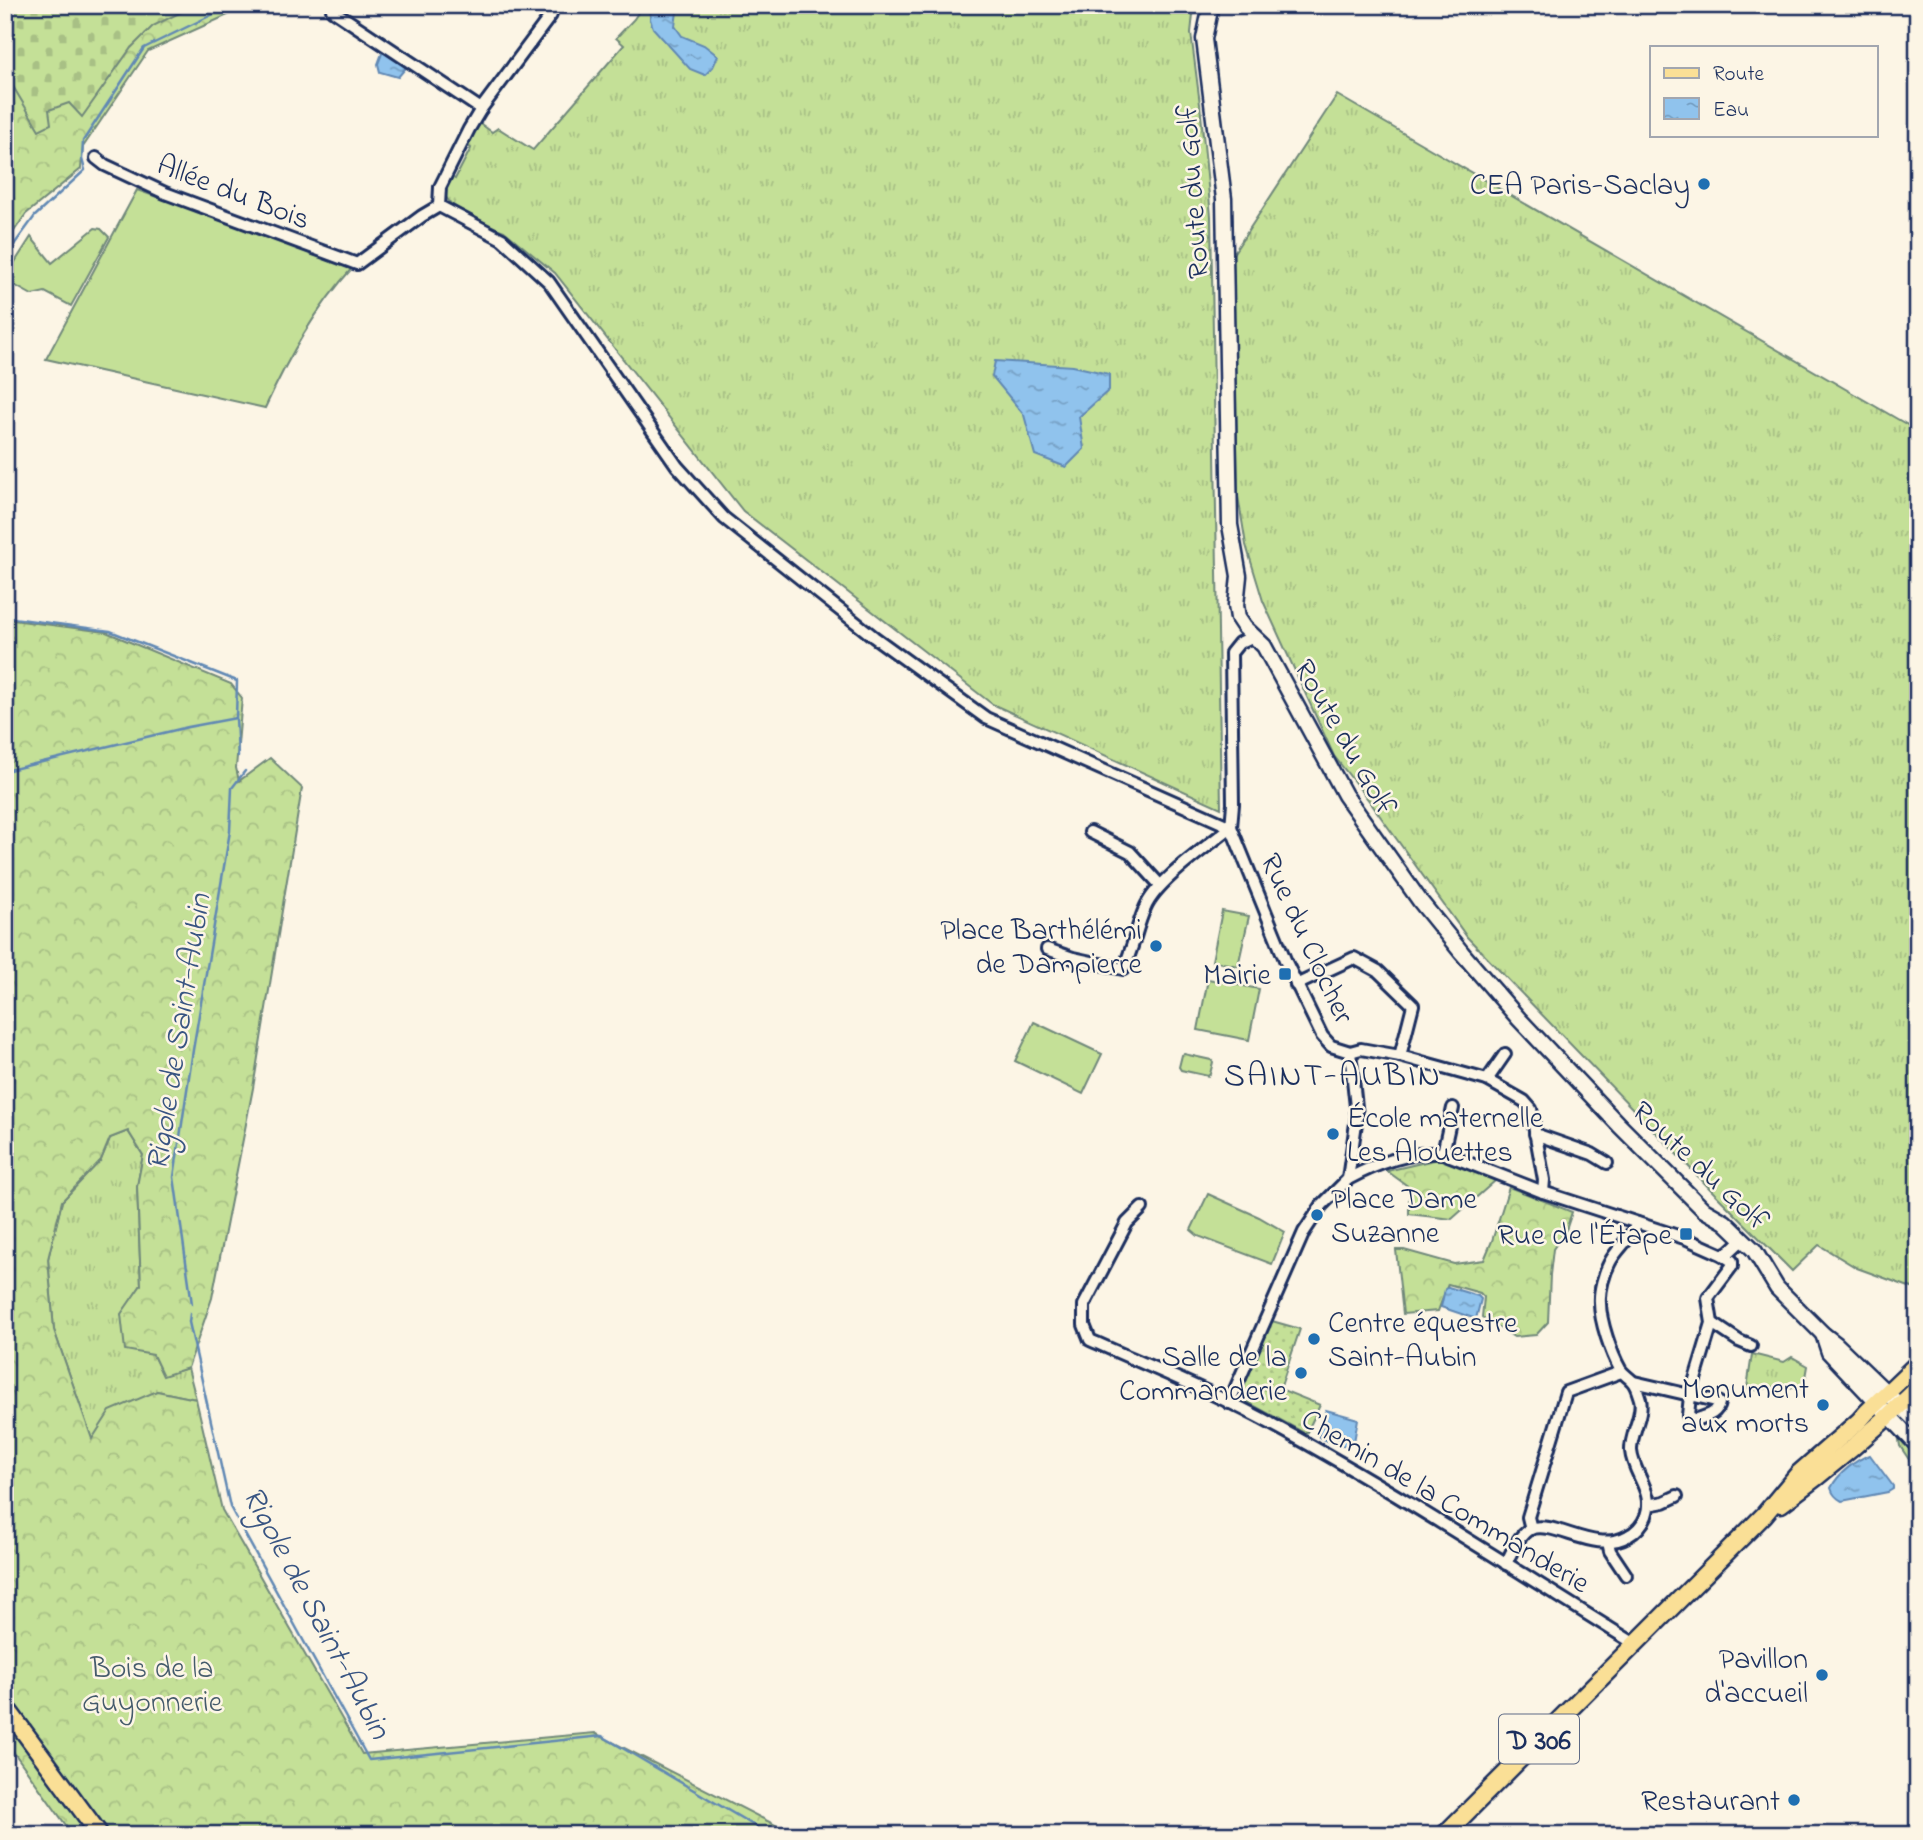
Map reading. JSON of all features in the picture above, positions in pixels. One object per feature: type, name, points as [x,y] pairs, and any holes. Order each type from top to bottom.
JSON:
[{"type":"main road","name":"D 306","points":[[1444,1835],[1764,1515],[1798,1474],[1856,1424],[1918,1363]]},
{"type":"main road","name":"D 306","points":[[1764,1515],[1896,1416],[1918,1388]]},
{"type":"main road","points":[[5,1706],[100,1835]]},
{"type":"street","name":"Route du Golf","points":[[1211,5],[1204,39],[1224,199],[1230,525],[1239,576],[1236,605],[1238,618],[1264,646],[1345,795],[1420,901],[1461,953],[1650,1158],[1704,1210],[1722,1220],[1759,1256],[1777,1288],[1823,1334],[1829,1352],[1882,1397],[1896,1416]]},
{"type":"street","points":[[332,10],[481,109]]},
{"type":"street","points":[[551,15],[481,109],[440,187],[439,206],[502,239],[549,282],[684,475],[724,518],[874,637],[986,718],[1231,827]]},
{"type":"street","name":"Allée du Bois","points":[[96,158],[105,165],[165,193],[357,264],[422,215],[439,206]]},
{"type":"street","points":[[1047,949],[1123,970],[1131,954],[1145,906],[1160,885],[1231,827],[1231,653],[1239,643],[1254,636]]},
{"type":"street","name":"Rue du Clocher","points":[[1231,827],[1296,985],[1322,1037],[1331,1046],[1350,1052],[1357,1116],[1348,1180]]},
{"type":"street","points":[[1090,832],[1130,852],[1160,885]]},
{"type":"street","points":[[1296,985],[1354,958],[1378,971],[1413,1005],[1400,1056]]},
{"type":"street","points":[[1350,1052],[1361,1049],[1400,1056],[1488,1080],[1527,1103],[1531,1108],[1544,1180],[1543,1192]]},
{"type":"street","points":[[1488,1080],[1505,1054]]},
{"type":"street","points":[[1443,1153],[1452,1108]]},
{"type":"street","points":[[1535,1133],[1592,1154],[1607,1163]]},
{"type":"street","points":[[1229,1403],[1304,1232],[1322,1205],[1348,1180],[1388,1162],[1429,1152],[1443,1153],[1543,1192],[1687,1239],[1732,1261],[1732,1266],[1708,1298],[1712,1324],[1690,1396],[1634,1382],[1621,1372],[1604,1326],[1599,1306],[1610,1262],[1637,1223]]},
{"type":"street","name":"Chemin de la Commanderie","points":[[1142,1208],[1126,1223],[1084,1305],[1084,1325],[1090,1340],[1229,1403],[1334,1458],[1635,1644]]},
{"type":"street","points":[[1723,1255],[1743,1239]]},
{"type":"street","points":[[1712,1324],[1751,1346]]},
{"type":"street","points":[[1531,1529],[1528,1517],[1566,1392],[1621,1372]]},
{"type":"street","points":[[1506,1564],[1519,1539],[1531,1529],[1541,1528],[1608,1542],[1632,1534],[1641,1525],[1648,1505],[1647,1491],[1632,1456],[1631,1447],[1641,1403],[1634,1382]]},
{"type":"street","points":[[1896,1416],[1918,1423]]},
{"type":"street","points":[[1896,1416],[1918,1446]]},
{"type":"street","points":[[1648,1505],[1677,1496]]},
{"type":"street","points":[[1608,1542],[1609,1551],[1626,1575]]},
{"type":"green space","points":[[5,5],[282,5],[241,9],[148,51],[83,147],[81,169],[26,214],[5,244]]},
{"type":"green space","points":[[5,5],[195,5],[153,26],[131,48],[82,117],[69,103],[49,110],[51,124],[39,130],[5,73]]},
{"type":"green space","points":[[643,5],[1194,5],[1191,33],[1211,216],[1221,808],[992,704],[743,511],[555,273],[504,231],[487,225],[451,204],[443,193],[450,176],[455,179],[471,148],[466,145],[478,122],[492,132],[498,128],[533,150],[624,45],[616,38]]},
{"type":"green space","points":[[1337,95],[1918,431],[1918,1283],[1912,1288],[1857,1268],[1819,1245],[1792,1271],[1467,937],[1334,756],[1263,601],[1246,545],[1238,496],[1233,254]]},
{"type":"green space","points":[[137,190],[354,266],[327,299],[304,334],[265,408],[46,359]]},
{"type":"green space","points":[[95,228],[101,229],[109,237],[71,306],[45,292],[32,295],[7,281],[6,276],[31,237],[52,263]]},
{"type":"green space","name":"Bois de la Guyonnerie","points":[[5,619],[106,632],[231,684],[242,698],[236,768],[239,781],[270,758],[302,788],[253,1088],[212,1298],[188,1368],[163,1376],[153,1355],[125,1350],[121,1314],[141,1285],[137,1186],[143,1155],[128,1131],[110,1138],[101,1160],[62,1201],[48,1259],[54,1330],[92,1439],[110,1411],[157,1391],[196,1399],[222,1510],[362,1754],[595,1733],[795,1835],[73,1835],[5,1740]]},
{"type":"green space","points":[[1222,911],[1249,916],[1238,966],[1212,961]]},
{"type":"green space","points":[[1208,979],[1259,989],[1249,1040],[1198,1030]]},
{"type":"green space","points":[[1034,1022],[1102,1054],[1083,1094],[1015,1061]]},
{"type":"green space","points":[[1184,1054],[1211,1060],[1213,1062],[1210,1074],[1208,1076],[1181,1070],[1179,1067]]},
{"type":"green space","points":[[128,1131],[143,1155],[137,1187],[141,1285],[122,1314],[153,1355],[163,1375],[188,1368],[196,1399],[157,1391],[92,1440],[54,1330],[48,1259],[62,1201],[101,1160],[110,1138]]},
{"type":"green space","points":[[1438,1159],[1453,1162],[1496,1180],[1452,1219],[1409,1214],[1409,1187],[1387,1171]]},
{"type":"green space","points":[[1509,1187],[1572,1212],[1566,1230],[1553,1249],[1548,1322],[1536,1335],[1514,1337],[1482,1317],[1484,1297],[1480,1293],[1448,1284],[1438,1311],[1403,1314],[1396,1250],[1454,1264],[1484,1260]]},
{"type":"green space","points":[[1208,1194],[1285,1232],[1272,1264],[1198,1236],[1191,1230]]},
{"type":"green space","points":[[1272,1321],[1300,1329],[1280,1389],[1320,1405],[1306,1434],[1240,1398]]},
{"type":"green space","points":[[1752,1354],[1784,1362],[1792,1357],[1808,1366],[1804,1389],[1779,1386],[1756,1390],[1747,1388]]},
{"type":"green space","points":[[1898,1434],[1918,1454],[1918,1473],[1900,1446]]},
{"type":"water","points":[[651,5],[678,5],[675,26],[682,36],[704,45],[718,56],[705,75],[690,69],[653,28],[650,19]]},
{"type":"water","points":[[384,48],[410,63],[398,77],[380,72],[378,64]]},
{"type":"water","points":[[995,361],[1073,366],[1109,374],[1109,390],[1079,417],[1084,449],[1066,467],[1035,455],[1024,415],[992,376]]},
{"type":"water","points":[[1448,1287],[1481,1299],[1476,1319],[1441,1307],[1445,1289]]},
{"type":"water","points":[[1326,1410],[1358,1419],[1354,1442],[1341,1445],[1319,1437],[1319,1427]]},
{"type":"water","points":[[1870,1455],[1893,1489],[1842,1501],[1838,1499],[1831,1488],[1834,1483],[1853,1464]]},
{"type":"waterway","name":"Rigole de Saint-Aubin","points":[[5,257],[35,216],[85,170],[82,159],[83,141],[144,48],[232,5]]},
{"type":"waterway","name":"Rigole de Saint-Aubin","points":[[502,5],[533,9],[552,5]]},
{"type":"waterway","name":"Rigole de Saint-Aubin","points":[[5,617],[110,631],[237,681],[238,756]]},
{"type":"waterway","points":[[5,771],[236,718]]},
{"type":"waterway","name":"Rigole de Saint-Aubin","points":[[192,1304],[174,1177],[230,831],[232,788],[245,771]]},
{"type":"waterway","name":"Rigole de Saint-Aubin","points":[[190,1314],[189,1322],[230,1507],[369,1760],[602,1736],[770,1835]]},
{"type":"place","name":"CEA Paris-Saclay","points":[[1704,184]]},
{"type":"place","name":"Place Barthélémi de Dampierre","points":[[1156,946]]},
{"type":"place","name":"Mairie","points":[[1285,974]]},
{"type":"place","name":"École maternelle Les Alouettes","points":[[1333,1134]]},
{"type":"place","name":"Place Dame Suzanne","points":[[1317,1215]]},
{"type":"place","name":"Rue de l'Étape","points":[[1686,1234]]},
{"type":"place","name":"Centre équestre Saint-Aubin","points":[[1314,1339]]},
{"type":"place","name":"Salle de la Commanderie","points":[[1301,1373]]},
{"type":"place","name":"Monument aux morts","points":[[1823,1405]]},
{"type":"place","name":"Pavillon d'accueil","points":[[1822,1675]]},
{"type":"place","name":"Restaurant","points":[[1794,1800]]},
{"type":"district","name":"SAINT-AUBIN","points":[[1333,1073]]}]
